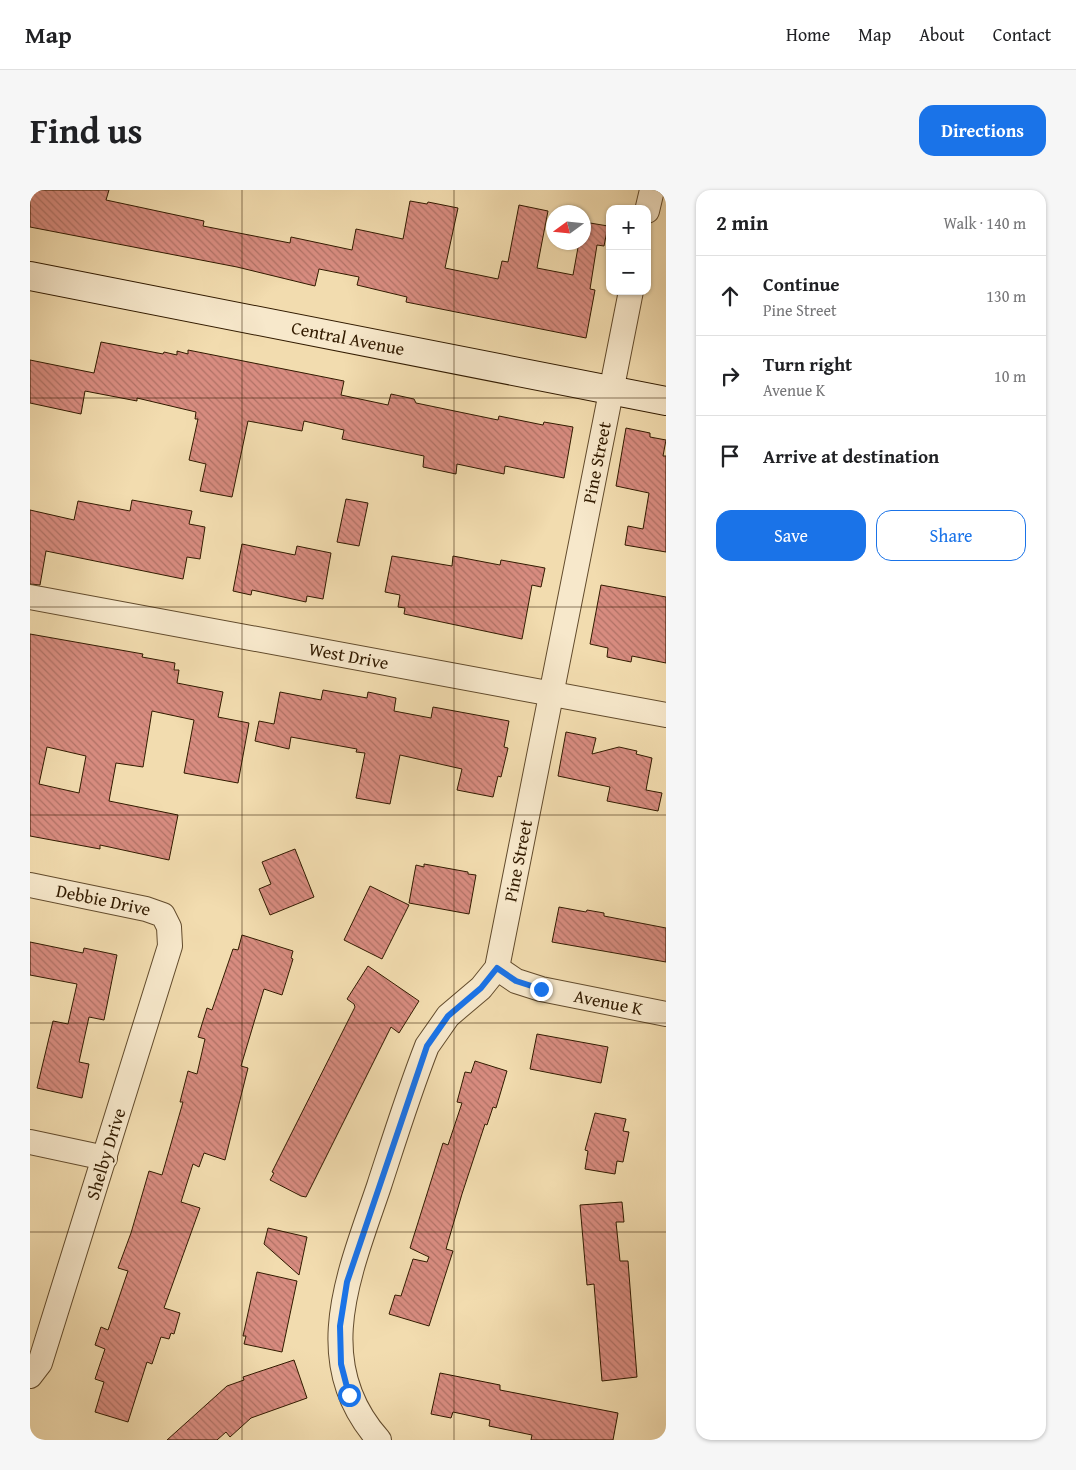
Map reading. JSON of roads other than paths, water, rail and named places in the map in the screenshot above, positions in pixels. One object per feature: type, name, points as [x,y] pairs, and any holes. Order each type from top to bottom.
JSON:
[{"type":"street","points":[[648,205],[652,190]]},
{"type":"street","name":"Central Avenue","points":[[30,276],[666,401]]},
{"type":"street","name":"Pine Street","points":[[379,1440],[364,1423],[349,1395],[341,1364],[340,1326],[347,1282],[427,1046],[448,1016],[481,988],[497,968],[630,295]]},
{"type":"street","name":"West Drive","points":[[30,596],[666,715]]},
{"type":"street","name":"Debbie Drive","points":[[30,885],[146,909],[163,915],[169,928]]},
{"type":"street","name":"Shelby Drive","points":[[30,1376],[40,1363],[105,1158],[170,946],[169,928]]},
{"type":"street","name":"Avenue K","points":[[497,968],[516,981],[541,989],[666,1014]]},
{"type":"street","points":[[30,1142],[105,1158]]}]
